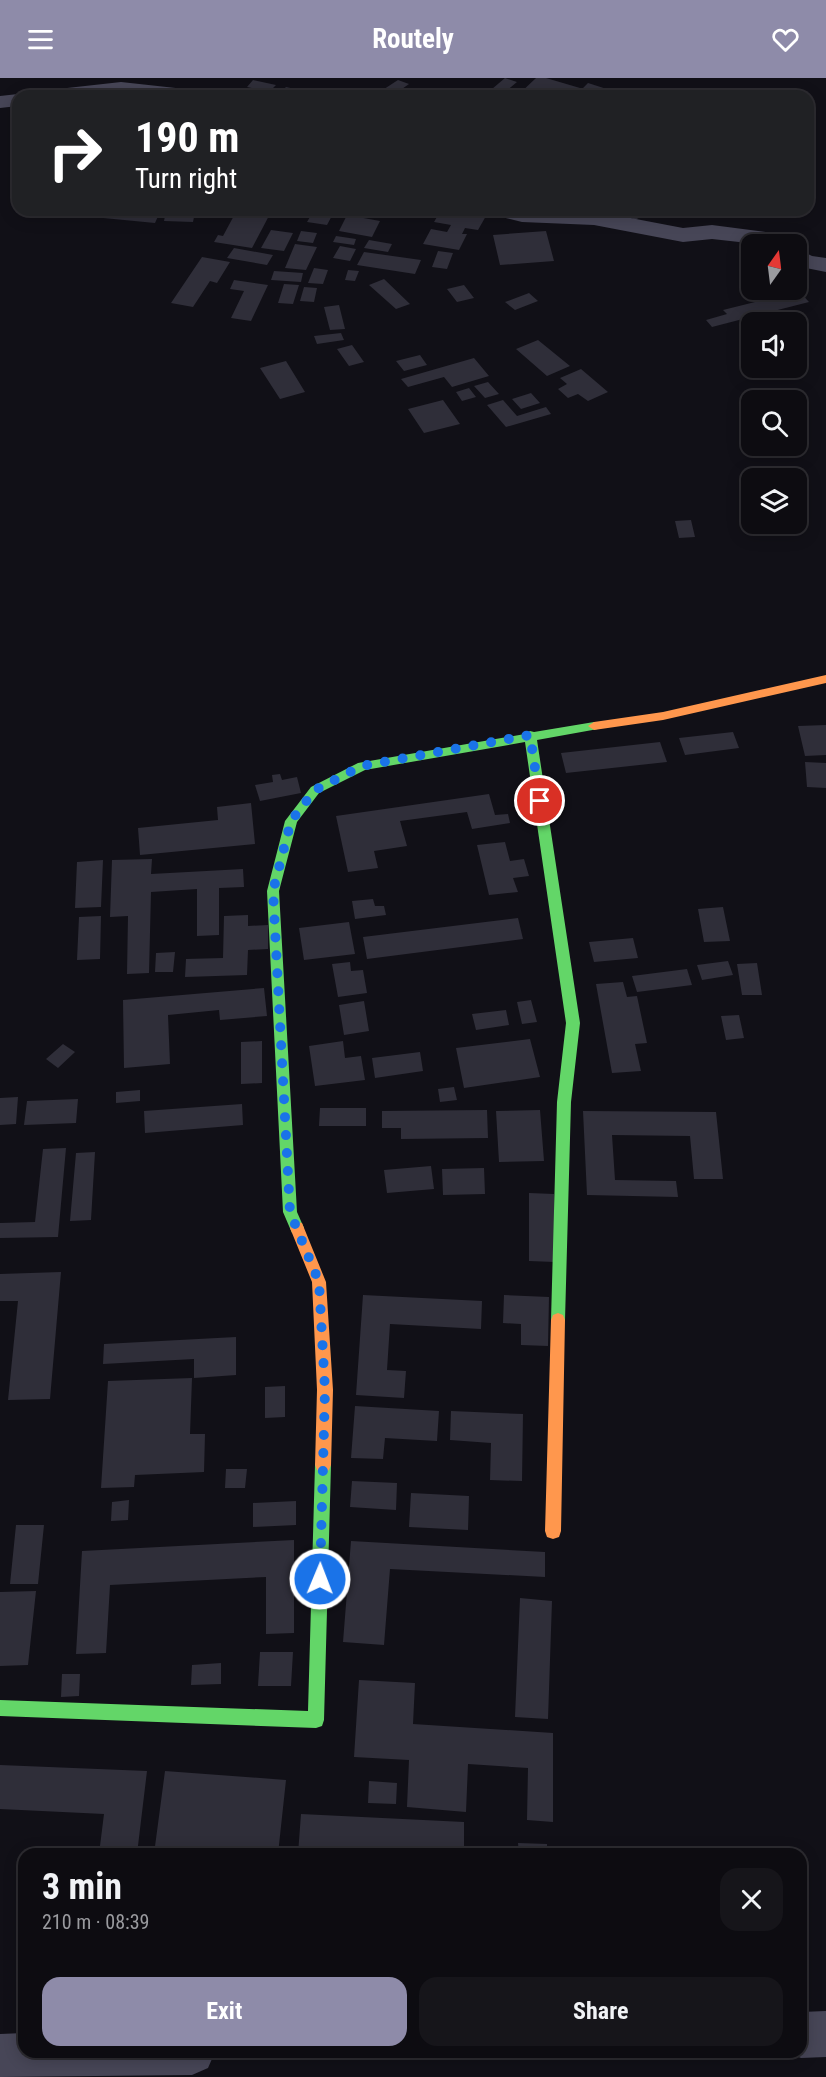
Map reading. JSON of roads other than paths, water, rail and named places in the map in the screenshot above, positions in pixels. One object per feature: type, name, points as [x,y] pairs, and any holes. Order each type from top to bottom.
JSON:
[{"type":"street","points":[[103,90],[121,88],[139,90]]},
{"type":"street","points":[[522,216],[594,218],[683,235],[712,232],[741,237]]},
{"type":"street","points":[[0,1708],[316,1720],[325,1390],[319,1282],[290,1212],[273,891],[291,821],[315,790],[362,766],[530,735],[663,716],[826,679]]},
{"type":"street","points":[[530,735],[573,1023],[564,1102],[553,1531]]},
{"type":"street","points":[[807,2035],[826,2034]]},
{"type":"street","points":[[0,2058],[18,2057]]}]
